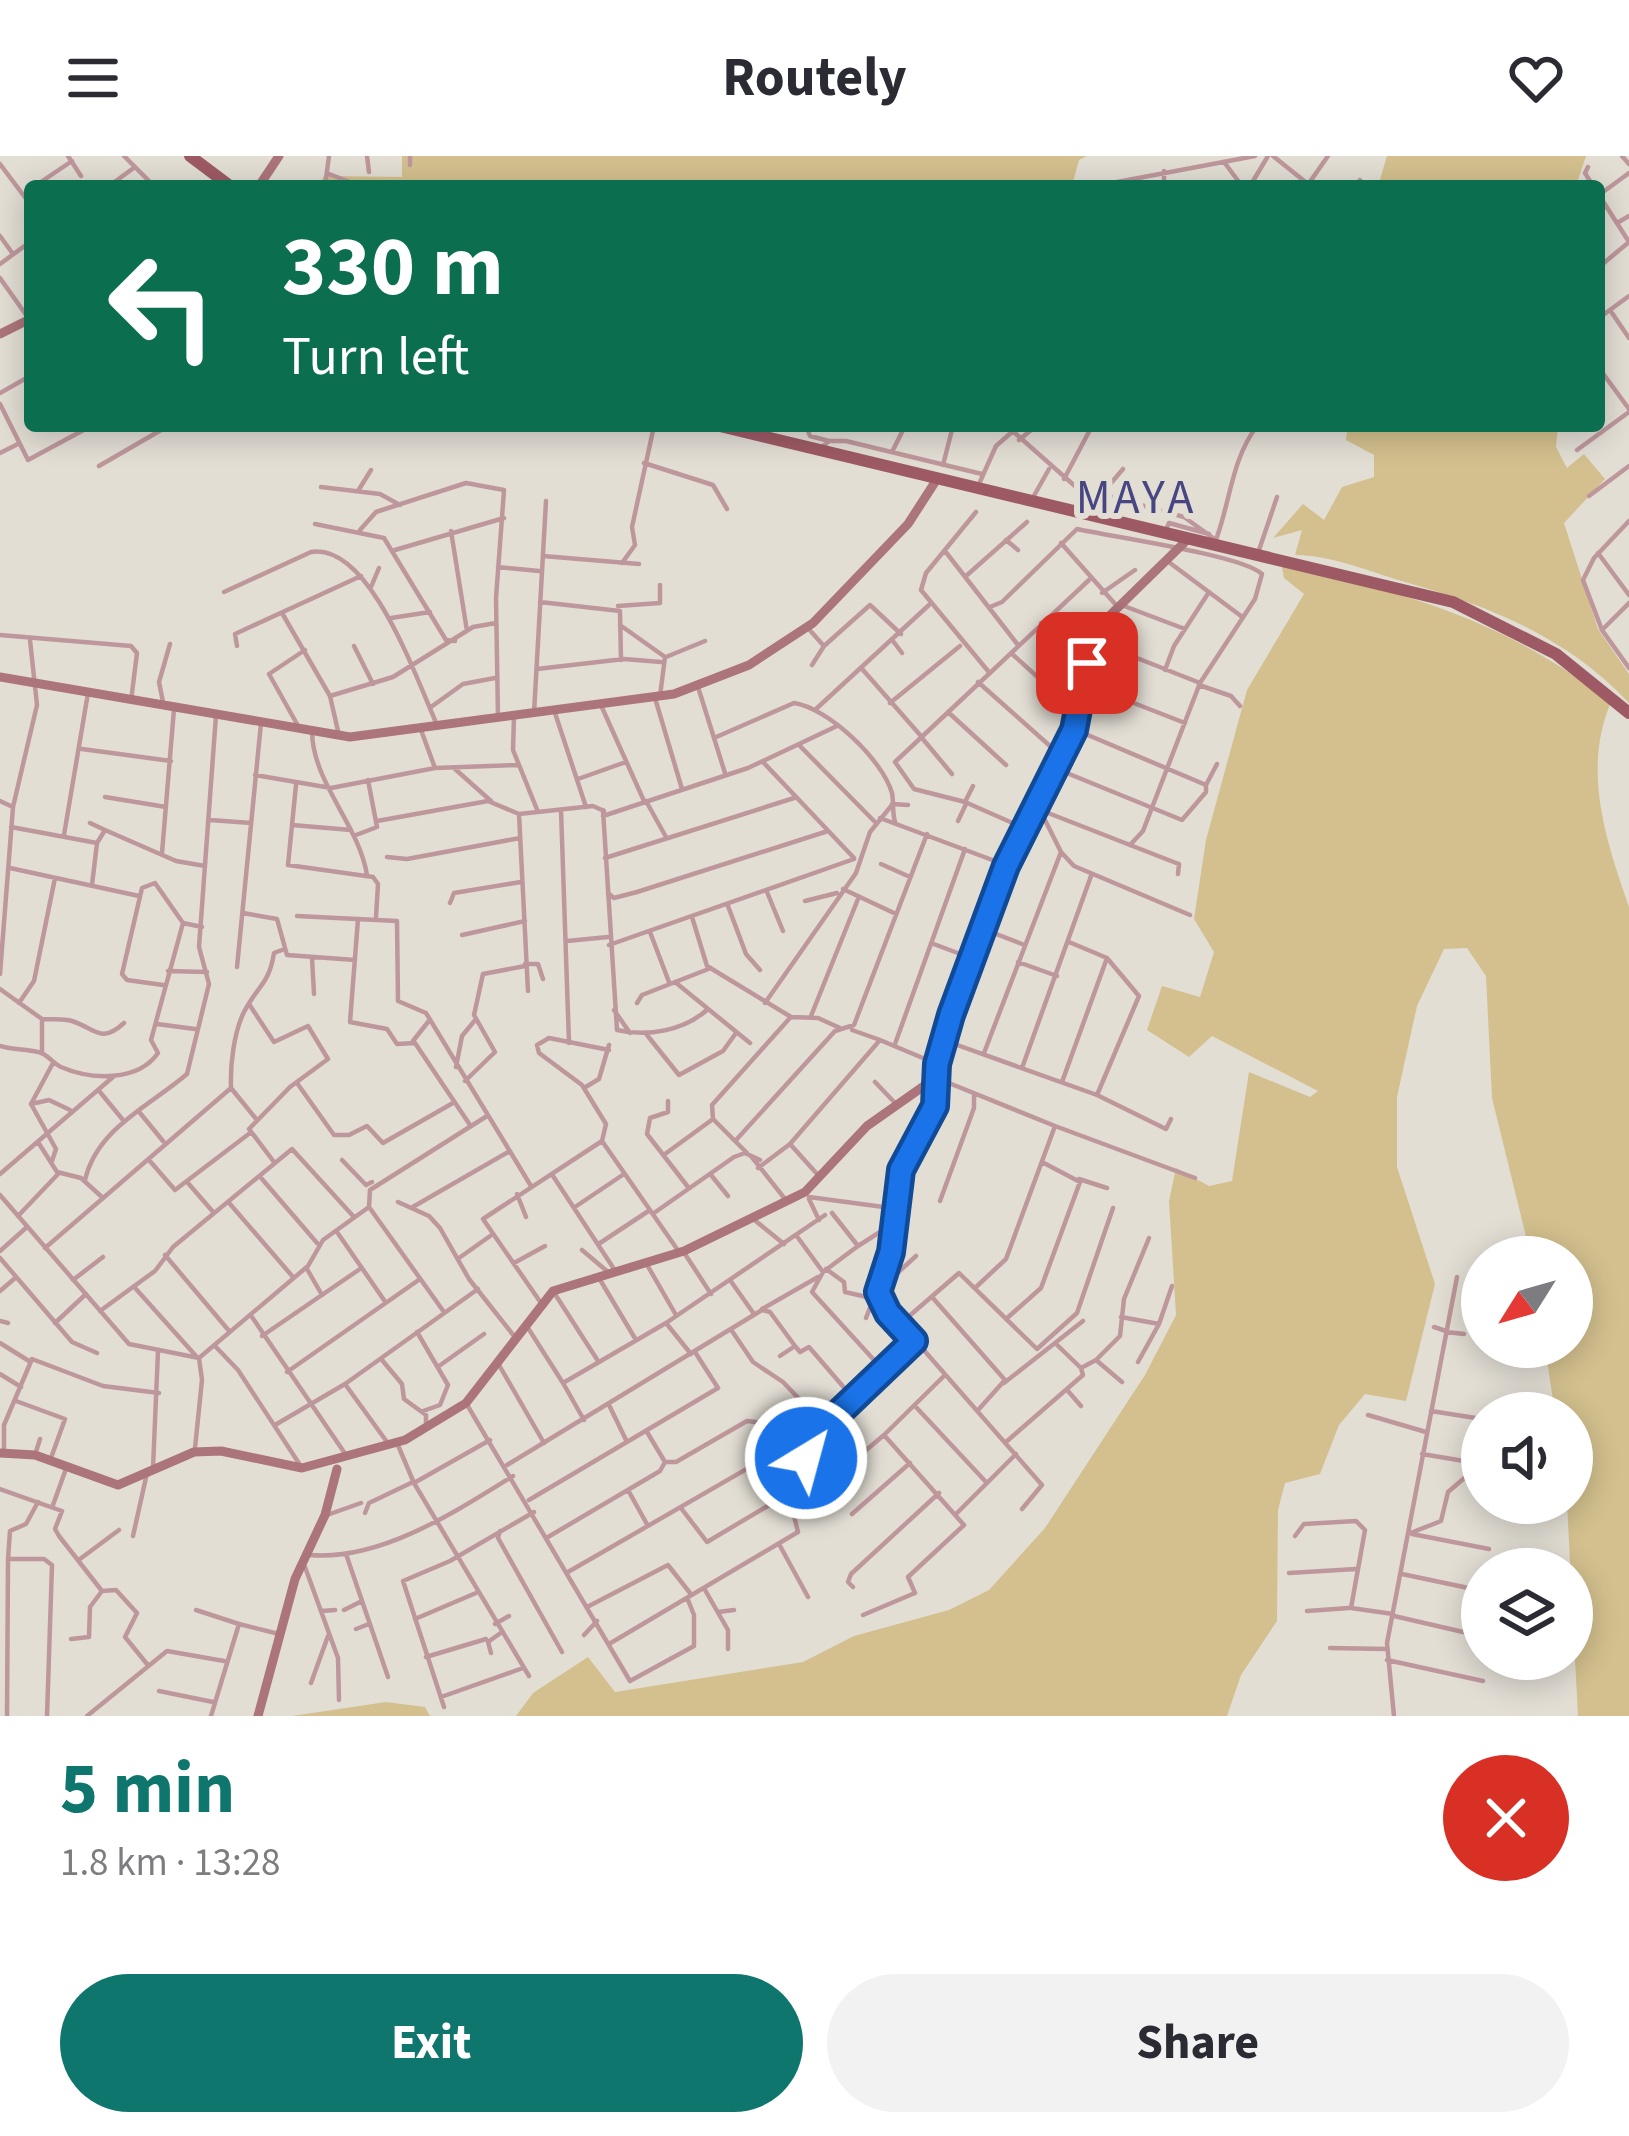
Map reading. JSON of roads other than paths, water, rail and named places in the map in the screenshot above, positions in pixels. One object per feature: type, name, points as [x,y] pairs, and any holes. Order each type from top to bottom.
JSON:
[{"type":"main road","points":[[190,156],[222,180]]},
{"type":"main road","points":[[751,432],[940,472],[981,489],[1171,528],[1189,538],[1215,539],[1410,589],[1478,612],[1556,654],[1629,713]]},
{"type":"street","points":[[124,156],[148,180]]},
{"type":"street","points":[[327,180],[329,156]]},
{"type":"street","points":[[367,156],[369,172]]},
{"type":"street","points":[[410,156],[410,165]]},
{"type":"street","points":[[1123,180],[1255,156]]},
{"type":"street","points":[[1251,180],[1270,156],[1301,180]]},
{"type":"street","points":[[1622,156],[1629,164]]},
{"type":"street","points":[[43,180],[70,158],[81,176]]},
{"type":"street","points":[[2,161],[24,185]]},
{"type":"street","points":[[1224,162],[1240,180]]},
{"type":"street","points":[[1588,166],[1590,180]]},
{"type":"street","points":[[117,180],[135,167]]},
{"type":"street","points":[[1164,171],[1164,180]]},
{"type":"street","points":[[329,174],[346,180]]},
{"type":"street","points":[[1605,262],[1629,242],[1606,206]]},
{"type":"street","points":[[1617,223],[1629,216]]},
{"type":"street","points":[[0,236],[14,254]]},
{"type":"street","points":[[0,265],[24,248]]},
{"type":"street","points":[[0,278],[24,311]]},
{"type":"street","points":[[1605,314],[1629,296]]},
{"type":"street","points":[[1611,311],[1629,338]]},
{"type":"street","points":[[1605,382],[1629,411]]},
{"type":"street","points":[[0,404],[18,444],[31,460],[79,432]]},
{"type":"street","points":[[98,466],[158,432]]},
{"type":"street","points":[[622,563],[634,545],[632,527],[652,432]]},
{"type":"street","points":[[808,432],[824,446],[892,452],[940,472],[982,474]]},
{"type":"street","points":[[892,452],[902,432]]},
{"type":"street","points":[[0,677],[338,736],[421,730],[698,687],[763,658],[811,627],[908,524],[940,472],[951,432]]},
{"type":"street","points":[[981,489],[977,480],[1007,432]]},
{"type":"street","points":[[1012,432],[1067,481],[1100,496],[1179,516],[1204,526],[1215,539]]},
{"type":"street","points":[[1019,440],[1029,432]]},
{"type":"street","points":[[1067,481],[1089,432]]},
{"type":"street","points":[[1215,539],[1231,498],[1236,456],[1253,432]]},
{"type":"street","points":[[1577,450],[1601,432]]},
{"type":"street","points":[[0,453],[18,444]]},
{"type":"street","points":[[644,463],[713,485],[727,509]]},
{"type":"street","points":[[1589,496],[1629,466]]},
{"type":"street","points":[[1031,500],[1049,468]]},
{"type":"street","points":[[1100,496],[1123,469]]},
{"type":"street","points":[[358,491],[370,470]]},
{"type":"street","points":[[360,530],[370,515],[476,482],[504,490],[496,622],[498,718]]},
{"type":"street","points":[[321,487],[392,497],[400,505]]},
{"type":"street","points":[[1258,553],[1277,497]]},
{"type":"street","points":[[534,712],[546,501]]},
{"type":"street","points":[[976,512],[922,578],[921,590],[984,675],[1062,757]]},
{"type":"street","points":[[1179,516],[1171,528],[1215,539]]},
{"type":"street","points":[[395,550],[504,518]]},
{"type":"street","points":[[1629,520],[1598,553],[1583,584],[1602,630],[1629,668]]},
{"type":"street","points":[[967,576],[1027,522]]},
{"type":"street","points":[[315,524],[378,534],[395,550],[446,640],[454,641]]},
{"type":"street","points":[[994,609],[1077,529],[1179,552],[1234,557],[1257,569],[1262,583],[1200,684],[1139,840],[1130,845]]},
{"type":"street","points":[[451,530],[466,631]]},
{"type":"street","points":[[887,1278],[901,1170],[929,1122],[943,1040],[1006,866],[1074,730],[1092,640],[1118,604],[1170,563],[1189,538]]},
{"type":"street","points":[[1006,540],[1018,550]]},
{"type":"street","points":[[1060,543],[1089,580],[1118,604],[1145,619],[1184,629]]},
{"type":"street","points":[[224,592],[317,550],[361,576],[391,618],[438,727]]},
{"type":"street","points":[[945,551],[1018,645]]},
{"type":"street","points":[[1598,553],[1629,595]]},
{"type":"street","points":[[543,556],[639,564]]},
{"type":"street","points":[[1170,563],[1241,616]]},
{"type":"street","points":[[498,567],[539,571]]},
{"type":"street","points":[[370,587],[379,568]]},
{"type":"street","points":[[1102,592],[1135,570]]},
{"type":"street","points":[[237,646],[236,634],[361,576]]},
{"type":"street","points":[[1024,827],[918,790],[895,762],[1089,580]]},
{"type":"street","points":[[540,602],[619,608],[660,603],[660,586]]},
{"type":"street","points":[[1166,670],[1184,629],[1210,592]]},
{"type":"street","points":[[1602,630],[1629,604]]},
{"type":"street","points":[[812,664],[824,646],[870,605],[901,634]]},
{"type":"street","points":[[619,608],[621,660]]},
{"type":"street","points":[[821,710],[930,608]]},
{"type":"street","points":[[391,618],[430,612]]},
{"type":"street","points":[[282,613],[330,696],[338,736]]},
{"type":"street","points":[[330,696],[373,684],[411,667],[466,631],[496,622]]},
{"type":"street","points":[[1041,623],[1087,663]]},
{"type":"street","points":[[620,625],[663,659]]},
{"type":"street","points":[[811,627],[824,646]]},
{"type":"street","points":[[0,635],[131,646],[137,653],[131,700]]},
{"type":"street","points":[[0,974],[5,864],[35,719],[37,681],[30,640]]},
{"type":"street","points":[[1092,640],[1232,697],[1240,706]]},
{"type":"street","points":[[537,669],[663,659],[705,641]]},
{"type":"street","points":[[893,641],[902,652]]},
{"type":"street","points":[[160,849],[171,761],[169,709],[159,682],[170,644]]},
{"type":"street","points":[[890,703],[962,645]]},
{"type":"street","points":[[354,646],[373,684]]},
{"type":"street","points":[[305,650],[269,674],[306,731],[354,832],[367,875]]},
{"type":"street","points":[[1010,652],[1079,713]]},
{"type":"street","points":[[663,659],[657,696],[682,789]]},
{"type":"street","points":[[863,670],[952,774]]},
{"type":"street","points":[[1110,695],[1120,676]]},
{"type":"street","points":[[430,708],[463,684],[495,678]]},
{"type":"street","points":[[1084,683],[1185,723]]},
{"type":"street","points":[[698,687],[725,775]]},
{"type":"street","points":[[64,835],[88,692]]},
{"type":"street","points":[[600,703],[666,837]]},
{"type":"street","points":[[714,738],[794,703],[821,710],[863,749],[891,790],[895,822]]},
{"type":"street","points":[[554,709],[586,807]]},
{"type":"street","points":[[947,711],[1006,765]]},
{"type":"street","points":[[85,1180],[92,1158],[122,1118],[138,1112],[185,1077],[207,972],[200,947],[216,715]]},
{"type":"street","points":[[514,716],[512,744],[532,810]]},
{"type":"street","points":[[237,967],[261,723]]},
{"type":"street","points":[[454,767],[491,801],[519,814],[586,807],[604,813],[762,762],[837,726]]},
{"type":"street","points":[[421,730],[432,767]]},
{"type":"street","points":[[1074,730],[1205,785]]},
{"type":"street","points":[[809,742],[809,754]]},
{"type":"street","points":[[800,746],[877,820],[895,822],[1006,866]]},
{"type":"street","points":[[79,749],[171,761]]},
{"type":"street","points":[[578,779],[626,761]]},
{"type":"street","points":[[762,762],[857,859]]},
{"type":"street","points":[[1057,769],[1188,819],[1217,764]]},
{"type":"street","points":[[255,776],[331,788],[432,767],[518,765]]},
{"type":"street","points":[[291,824],[375,832],[368,780]]},
{"type":"street","points":[[296,783],[288,865],[378,880],[376,917]]},
{"type":"street","points":[[958,821],[973,786]]},
{"type":"street","points":[[106,796],[166,807]]},
{"type":"street","points":[[605,858],[791,796]]},
{"type":"street","points":[[0,801],[13,808]]},
{"type":"street","points":[[377,821],[491,801]]},
{"type":"street","points":[[892,804],[908,806]]},
{"type":"street","points":[[765,1003],[840,891],[877,820],[892,804]]},
{"type":"street","points":[[1038,808],[1179,865],[1178,874]]},
{"type":"street","points":[[1038,808],[1061,853],[1091,876],[1190,916]]},
{"type":"street","points":[[558,812],[575,1007],[569,1043]]},
{"type":"street","points":[[604,813],[608,941],[617,1030],[646,1035],[708,1009]]},
{"type":"street","points":[[519,814],[527,991]]},
{"type":"street","points":[[210,820],[251,823]]},
{"type":"street","points":[[90,823],[206,866]]},
{"type":"street","points":[[11,826],[97,843]]},
{"type":"street","points":[[92,885],[97,843],[106,830]]},
{"type":"street","points":[[608,893],[614,898],[637,892],[828,831]]},
{"type":"street","points":[[851,1029],[927,834]]},
{"type":"street","points":[[387,856],[407,860],[520,838]]},
{"type":"street","points":[[895,1044],[965,849]]},
{"type":"street","points":[[983,1054],[1061,853]]},
{"type":"street","points":[[567,937],[608,941],[650,932],[857,859]]},
{"type":"street","points":[[5,864],[140,896]]},
{"type":"street","points":[[881,864],[910,877]]},
{"type":"street","points":[[1022,1068],[1091,876]]},
{"type":"street","points":[[19,1003],[34,981],[55,878]]},
{"type":"street","points":[[450,903],[454,893],[521,882]]},
{"type":"street","points":[[165,986],[127,980],[122,974],[145,884],[155,883],[183,923],[202,927]]},
{"type":"street","points":[[767,891],[784,931]]},
{"type":"street","points":[[805,901],[840,891],[896,914]]},
{"type":"street","points":[[809,1018],[858,899]]},
{"type":"street","points":[[728,906],[746,954],[760,970]]},
{"type":"street","points":[[243,913],[277,919],[287,955],[354,958]]},
{"type":"street","points":[[297,916],[394,918],[398,926],[398,1001],[422,1007],[533,1183]]},
{"type":"street","points":[[692,916],[711,968],[791,1017],[895,1044],[936,1076],[974,1094],[1196,1178]]},
{"type":"street","points":[[358,919],[350,1022],[378,1032],[387,1029],[394,1047],[413,1042],[428,1022]]},
{"type":"street","points":[[462,935],[525,921]]},
{"type":"street","points":[[0,1046],[42,1052],[53,1063],[104,1080],[156,1058],[151,1040],[183,923]]},
{"type":"street","points":[[983,929],[1022,944]]},
{"type":"street","points":[[650,932],[672,982],[750,1043]]},
{"type":"street","points":[[1069,942],[1107,958],[1138,996],[1097,1096]]},
{"type":"street","points":[[931,943],[973,959]]},
{"type":"street","points":[[45,1248],[149,1160],[163,1141],[178,1137],[231,1088],[240,1025],[249,1004],[267,984],[274,953],[282,950]]},
{"type":"street","points":[[313,956],[314,994]]},
{"type":"street","points":[[1061,1082],[1107,958]]},
{"type":"street","points":[[1018,962],[1057,976]]},
{"type":"street","points":[[455,1066],[464,1032],[477,1018],[484,973],[538,964],[543,979]]},
{"type":"street","points":[[637,1003],[642,994],[711,968]]},
{"type":"street","points":[[168,971],[207,972]]},
{"type":"street","points":[[723,986],[732,980]]},
{"type":"street","points":[[0,989],[42,1019],[72,1021],[95,1036],[113,1033],[124,1023]]},
{"type":"street","points":[[149,1160],[171,1189],[188,1183],[250,1133],[296,1082],[328,1059],[310,1028],[274,1042],[249,1004]]},
{"type":"street","points":[[614,1010],[630,1033]]},
{"type":"street","points":[[788,1202],[760,1164],[713,1119],[712,1105],[791,1017]]},
{"type":"street","points":[[465,1081],[495,1052],[477,1018]]},
{"type":"street","points":[[42,1019],[42,1052]]},
{"type":"street","points":[[157,1024],[195,1029]]},
{"type":"street","points":[[737,1139],[840,1028]]},
{"type":"street","points":[[646,1035],[679,1075],[723,1051],[736,1033]]},
{"type":"street","points":[[541,1303],[483,1219],[602,1141],[606,1124],[584,1088],[537,1050],[543,1039],[609,1047],[598,1079],[584,1088]]},
{"type":"street","points":[[760,1164],[790,1144],[880,1040]]},
{"type":"street","points":[[943,1040],[1097,1096],[1166,1129],[1172,1120]]},
{"type":"street","points":[[413,1042],[470,1125]]},
{"type":"street","points":[[31,1104],[53,1063]]},
{"type":"street","points":[[433,1066],[455,1066]]},
{"type":"street","points":[[807,1195],[851,1140],[936,1076]]},
{"type":"street","points":[[0,1174],[99,1091],[104,1080]]},
{"type":"street","points":[[296,1082],[334,1135],[367,1126],[382,1143],[452,1103]]},
{"type":"street","points":[[875,1082],[897,1105]]},
{"type":"street","points":[[231,1088],[257,1120]]},
{"type":"street","points":[[99,1091],[122,1118]]},
{"type":"street","points":[[940,1201],[974,1108],[974,1094]]},
{"type":"street","points":[[31,1104],[49,1100],[73,1112]]},
{"type":"street","points":[[668,1100],[666,1115],[652,1116],[646,1126],[688,1187]]},
{"type":"street","points":[[31,1104],[57,1153],[51,1162]]},
{"type":"street","points":[[138,1112],[163,1141]]},
{"type":"street","points":[[342,1160],[366,1185],[487,1116]]},
{"type":"street","points":[[665,1156],[713,1119]]},
{"type":"street","points":[[976,1288],[1006,1259],[1055,1126]]},
{"type":"street","points":[[250,1133],[274,1162]]},
{"type":"street","points":[[602,1141],[711,1294]]},
{"type":"street","points":[[38,1142],[59,1173],[85,1180],[103,1198]]},
{"type":"street","points":[[790,1144],[821,1178]]},
{"type":"street","points":[[100,1311],[134,1288],[214,1213],[262,1179],[274,1162],[296,1149],[354,1217]]},
{"type":"street","points":[[411,1208],[511,1151]]},
{"type":"street","points":[[597,1244],[746,1153]]},
{"type":"street","points":[[1042,1162],[1107,1188]]},
{"type":"street","points":[[18,1216],[59,1173]]},
{"type":"street","points":[[712,1175],[728,1196]]},
{"type":"street","points":[[553,1176],[597,1244],[636,1340]]},
{"type":"street","points":[[573,1209],[624,1177]]},
{"type":"street","points":[[383,1178],[370,1190],[369,1207],[443,1312]]},
{"type":"street","points":[[262,1179],[319,1245]]},
{"type":"street","points":[[1006,1319],[1040,1288],[1078,1179]]},
{"type":"street","points":[[188,1183],[214,1213]]},
{"type":"street","points":[[0,1195],[129,1344],[200,1357],[306,1268],[319,1245],[369,1207]]},
{"type":"street","points":[[29,1361],[9,1413],[2,1453],[35,1455],[118,1485],[194,1452],[220,1451],[302,1468],[340,1463],[393,1445],[466,1403],[514,1336],[554,1291],[682,1252],[746,1217],[807,1195],[894,1208]]},
{"type":"street","points":[[807,1195],[858,1246]]},
{"type":"street","points":[[516,1196],[526,1216]]},
{"type":"street","points":[[398,1202],[432,1219],[514,1336]]},
{"type":"street","points":[[563,1383],[711,1294],[774,1244],[784,1244],[849,1202]]},
{"type":"street","points":[[230,1203],[293,1277]]},
{"type":"street","points":[[899,1325],[959,1273],[1035,1349],[1077,1313],[1113,1208]]},
{"type":"street","points":[[746,1217],[774,1244]]},
{"type":"street","points":[[506,1465],[732,1331],[895,1222]]},
{"type":"street","points":[[27,1227],[0,1255],[74,1344],[97,1353]]},
{"type":"street","points":[[337,1232],[385,1301]]},
{"type":"street","points":[[459,1258],[493,1234]]},
{"type":"street","points":[[796,1235],[823,1271],[844,1282],[845,1292],[876,1295],[1042,1485],[1022,1509]]},
{"type":"street","points":[[1006,1442],[1069,1391],[1120,1336],[1120,1317],[1149,1238]]},
{"type":"street","points":[[516,1265],[545,1246]]},
{"type":"street","points":[[582,1250],[607,1272]]},
{"type":"street","points":[[166,1255],[230,1331]]},
{"type":"street","points":[[866,1318],[887,1278],[916,1256]]},
{"type":"street","points":[[73,1280],[103,1257]]},
{"type":"street","points":[[645,1260],[676,1315]]},
{"type":"street","points":[[306,1268],[322,1295]]},
{"type":"street","points":[[262,1336],[360,1269]]},
{"type":"street","points":[[823,1271],[813,1293],[884,1371]]},
{"type":"street","points":[[0,1291],[16,1277]]},
{"type":"street","points":[[1394,1716],[1387,1660],[1392,1614],[1457,1277]]},
{"type":"street","points":[[287,1372],[420,1279]]},
{"type":"street","points":[[730,1280],[754,1314]]},
{"type":"street","points":[[1138,1362],[1172,1286]]},
{"type":"street","points":[[134,1288],[187,1349],[200,1357]]},
{"type":"street","points":[[277,1426],[347,1384],[478,1289]]},
{"type":"street","points":[[554,1291],[598,1361]]},
{"type":"street","points":[[55,1323],[86,1294]]},
{"type":"street","points":[[932,1297],[1004,1383]]},
{"type":"street","points":[[762,1310],[770,1312],[800,1352],[812,1349],[853,1398]]},
{"type":"street","points":[[252,1317],[310,1405],[340,1463],[324,1516],[303,1558],[259,1716]]},
{"type":"street","points":[[1120,1317],[1156,1327]]},
{"type":"street","points":[[977,1411],[1004,1383],[1083,1322]]},
{"type":"street","points":[[528,1500],[719,1386],[666,1323]]},
{"type":"street","points":[[524,1324],[584,1420]]},
{"type":"street","points":[[1434,1327],[1461,1334]]},
{"type":"street","points":[[732,1331],[753,1362],[782,1382],[826,1426]]},
{"type":"street","points":[[417,1332],[447,1388],[440,1405],[423,1412]]},
{"type":"street","points":[[439,1366],[484,1334]]},
{"type":"street","points":[[806,1458],[806,1444],[914,1341]]},
{"type":"street","points":[[1053,1342],[1084,1370]]},
{"type":"street","points":[[0,1343],[29,1361],[103,1386],[159,1393]]},
{"type":"street","points":[[215,1346],[277,1426],[302,1468]]},
{"type":"street","points":[[780,1356],[795,1346]]},
{"type":"street","points":[[133,1536],[150,1471],[159,1393],[158,1351]]},
{"type":"street","points":[[194,1452],[200,1357]]},
{"type":"street","points":[[379,1359],[402,1384],[404,1399],[423,1412]]},
{"type":"street","points":[[496,1360],[544,1443]]},
{"type":"street","points":[[1096,1360],[1122,1382]]},
{"type":"street","points":[[0,1374],[21,1387]]},
{"type":"street","points":[[793,1512],[884,1435],[944,1376]]},
{"type":"street","points":[[202,1380],[215,1377]]},
{"type":"street","points":[[347,1384],[393,1445],[529,1676]]},
{"type":"street","points":[[1069,1391],[1081,1406]]},
{"type":"street","points":[[16,1401],[65,1419],[50,1461]]},
{"type":"street","points":[[466,1403],[528,1500],[629,1680],[636,1681],[694,1646],[689,1596],[668,1565],[588,1606]]},
{"type":"street","points":[[609,1405],[629,1440]]},
{"type":"street","points":[[915,1406],[986,1483]]},
{"type":"street","points":[[0,1409],[9,1413]]},
{"type":"street","points":[[423,1412],[424,1428]]},
{"type":"street","points":[[1431,1412],[1461,1416]]},
{"type":"street","points":[[1368,1415],[1427,1432]]},
{"type":"street","points":[[836,1417],[840,1430],[862,1449]]},
{"type":"street","points":[[568,1571],[764,1459],[766,1448],[751,1420],[676,1462],[665,1462]]},
{"type":"street","points":[[548,1537],[664,1468],[647,1432]]},
{"type":"street","points":[[863,1615],[915,1593],[908,1577],[962,1528],[957,1514],[884,1435]]},
{"type":"street","points":[[35,1455],[40,1439]]},
{"type":"street","points":[[365,1513],[369,1503],[490,1439]]},
{"type":"street","points":[[1424,1451],[1461,1460]]},
{"type":"street","points":[[957,1514],[1016,1454]]},
{"type":"street","points":[[852,1514],[910,1463]]},
{"type":"street","points":[[53,1505],[67,1466]]},
{"type":"street","points":[[303,1558],[348,1555],[436,1521],[513,1476]]},
{"type":"street","points":[[1410,1534],[1441,1521],[1448,1492],[1461,1480]]},
{"type":"street","points":[[0,1489],[53,1505],[64,1516],[55,1529],[102,1591]]},
{"type":"street","points":[[628,1490],[649,1526]]},
{"type":"street","points":[[853,1587],[848,1582],[851,1574],[939,1493]]},
{"type":"street","points":[[607,1643],[798,1532],[793,1512],[783,1499],[704,1542],[681,1508]]},
{"type":"street","points":[[7,1716],[3,1575],[10,1532],[26,1524],[38,1502]]},
{"type":"street","points":[[324,1516],[362,1503]]},
{"type":"street","points":[[444,1707],[403,1581],[534,1512]]},
{"type":"street","points":[[1295,1536],[1304,1524],[1356,1521],[1365,1530],[1351,1608]]},
{"type":"street","points":[[79,1560],[119,1530]]},
{"type":"street","points":[[500,1532],[498,1538],[562,1652]]},
{"type":"street","points":[[1410,1534],[1479,1548]]},
{"type":"street","points":[[779,1544],[808,1597]]},
{"type":"street","points":[[348,1555],[388,1677]]},
{"type":"street","points":[[303,1558],[339,1662],[339,1700]]},
{"type":"street","points":[[8,1559],[44,1559],[52,1565],[46,1716]]},
{"type":"street","points":[[1289,1573],[1357,1569]]},
{"type":"street","points":[[1401,1574],[1461,1586]]},
{"type":"street","points":[[71,1639],[88,1639],[90,1607],[102,1591],[116,1590],[137,1613],[124,1634],[147,1664]]},
{"type":"street","points":[[705,1590],[731,1632],[728,1648]]},
{"type":"street","points":[[413,1620],[476,1593]]},
{"type":"street","points":[[344,1610],[362,1601]]},
{"type":"street","points":[[1307,1611],[1351,1608],[1461,1631]]},
{"type":"street","points":[[196,1610],[280,1634]]},
{"type":"street","points":[[322,1611],[335,1610]]},
{"type":"street","points":[[718,1612],[734,1610]]},
{"type":"street","points":[[495,1624],[509,1616]]},
{"type":"street","points":[[584,1635],[596,1621]]},
{"type":"street","points":[[211,1716],[239,1624]]},
{"type":"street","points":[[356,1629],[369,1624]]},
{"type":"street","points":[[503,1634],[518,1642]]},
{"type":"street","points":[[491,1653],[488,1642],[503,1634]]},
{"type":"street","points":[[311,1682],[328,1636]]},
{"type":"street","points":[[426,1657],[486,1639]]},
{"type":"street","points":[[1330,1648],[1387,1649]]},
{"type":"street","points":[[89,1716],[147,1664],[174,1649],[224,1661]]},
{"type":"street","points":[[1387,1660],[1484,1681]]},
{"type":"street","points":[[441,1697],[523,1669]]},
{"type":"street","points":[[159,1690],[213,1702]]},
{"type":"district","name":"MAYA","points":[[1136,496]]}]
